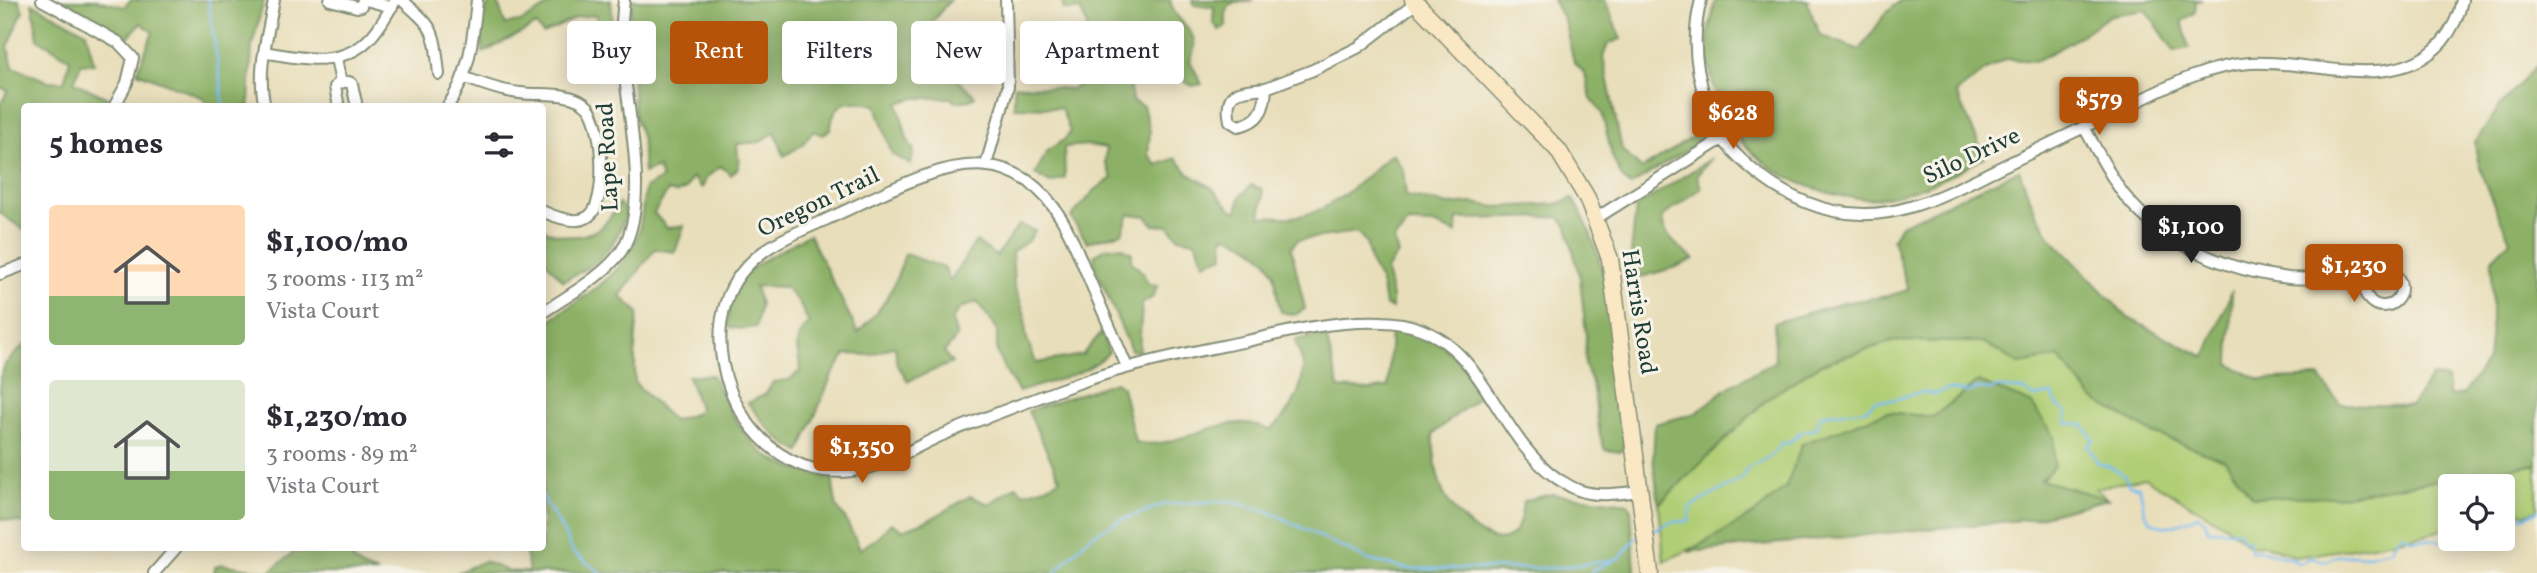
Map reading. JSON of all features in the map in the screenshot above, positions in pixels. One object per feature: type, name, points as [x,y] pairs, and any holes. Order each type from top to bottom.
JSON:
[{"type":"street","points":[[42,0],[118,42],[133,58],[127,83],[116,103]]},
{"type":"street","points":[[264,103],[261,81],[274,0]]},
{"type":"street","points":[[264,52],[305,59],[336,58],[367,41],[394,4],[364,0],[361,6],[357,7],[330,0]]},
{"type":"street","points":[[402,0],[431,28],[439,74]]},
{"type":"street","points":[[449,103],[463,77],[473,36],[477,0]]},
{"type":"street","name":"Lape Road","points":[[546,310],[616,258],[633,224],[636,185],[622,49],[624,0]]},
{"type":"street","points":[[986,165],[1008,87],[1006,0]]},
{"type":"street","name":"Silo Drive","points":[[1702,0],[1695,33],[1697,71],[1706,105],[1722,139],[1752,171],[1773,187],[1832,211],[1871,214],[1911,207],[1947,193],[2190,76],[2227,66],[2270,62],[2372,71],[2414,64],[2438,47],[2456,20],[2462,0]]},
{"type":"street","points":[[1266,88],[1313,70],[1359,47],[1415,2]]},
{"type":"street","name":"Harris Road","points":[[1415,2],[1558,150],[1587,198],[1610,259],[1650,573]]},
{"type":"street","points":[[336,58],[341,83]]},
{"type":"street","points":[[463,77],[519,93],[562,96],[587,106],[593,115],[600,142],[601,170],[598,198],[592,214],[576,220],[546,212]]},
{"type":"street","points":[[338,103],[335,87],[341,83],[352,84],[356,103]]},
{"type":"street","points":[[2084,127],[2126,196],[2156,226],[2193,248],[2221,262],[2266,275],[2309,279],[2369,278]]},
{"type":"street","points":[[1595,219],[1722,139]]},
{"type":"street","name":"Oregon Trail","points":[[1127,367],[1066,225],[1048,198],[1025,179],[1009,171],[986,165],[941,170],[907,183],[767,249],[736,276],[724,305],[719,342],[724,376],[737,408],[768,447],[805,466],[850,472],[885,463],[992,415],[1127,367],[1277,334],[1343,324],[1382,321],[1419,326],[1449,344],[1470,365],[1520,443],[1544,468],[1581,492],[1612,494],[1640,491]]},
{"type":"street","points":[[0,274],[21,266]]},
{"type":"street","points":[[154,573],[173,551]]},
{"type":"green space","points":[[0,0],[19,0],[23,11],[8,47],[13,67],[47,81],[64,82],[70,59],[38,39],[32,3],[86,32],[94,63],[81,64],[74,82],[118,103],[21,103],[21,228],[0,213],[0,104],[8,91],[0,87]]},
{"type":"green space","points":[[57,0],[97,0],[124,7],[131,0],[264,0],[252,46],[249,103],[205,103],[204,98],[137,72],[153,32],[141,23],[126,39]]},
{"type":"green space","points":[[490,0],[498,3],[505,24],[520,22],[559,0],[611,0],[612,21],[597,21],[596,15],[578,17],[543,34],[536,25],[483,53],[480,25]]},
{"type":"green space","points":[[632,0],[950,0],[933,21],[911,21],[911,84],[962,84],[975,96],[970,100],[956,102],[951,98],[915,98],[898,103],[907,139],[914,150],[911,165],[892,154],[876,105],[859,102],[840,106],[831,128],[823,135],[813,131],[802,145],[784,156],[775,132],[760,142],[737,144],[739,167],[731,175],[721,166],[707,177],[702,188],[692,177],[686,189],[676,193],[668,191],[654,213],[667,228],[684,226],[675,252],[655,249],[620,296],[638,312],[635,383],[673,421],[697,413],[699,408],[688,376],[712,375],[737,422],[763,453],[791,467],[832,477],[836,506],[860,549],[877,538],[891,523],[903,530],[931,519],[970,496],[989,504],[1016,486],[1024,493],[1046,487],[1060,479],[1028,411],[1115,382],[1122,387],[1135,442],[1162,443],[1230,424],[1247,423],[1271,430],[1284,417],[1301,385],[1303,364],[1295,340],[1320,335],[1327,340],[1339,388],[1371,390],[1388,387],[1391,331],[1414,331],[1436,341],[1454,356],[1482,394],[1433,434],[1440,484],[1456,512],[1479,533],[1503,539],[1513,534],[1519,522],[1523,501],[1552,494],[1628,503],[1631,510],[1635,573],[457,573],[484,561],[508,571],[529,572],[526,551],[546,551],[546,323],[597,287],[620,265],[630,252],[639,232],[645,188],[662,178],[657,167],[644,173],[642,140],[634,113],[633,84],[656,84],[656,21],[630,21]]},
{"type":"green space","points":[[1170,0],[1181,21],[1086,21],[1080,10],[1064,10],[1062,2]]},
{"type":"green space","points":[[1192,0],[1253,0],[1230,4],[1226,14],[1226,26],[1219,30],[1213,22],[1214,7],[1194,5]]},
{"type":"green space","points":[[1553,0],[1605,0],[1621,39],[1608,44],[1603,57],[1622,150],[1642,169],[1702,131],[1707,137],[1630,186],[1621,176],[1612,156],[1602,113],[1591,99],[1585,74],[1574,62],[1564,20]]},
{"type":"green space","points":[[1716,0],[1809,0],[1807,2],[1820,35],[1860,50],[1886,13],[1901,0],[2202,0],[2196,1],[2195,12],[2182,21],[2189,48],[2174,51],[2146,10],[2111,15],[2036,61],[2006,59],[1986,70],[1956,93],[1985,157],[1925,186],[1899,194],[1867,199],[1831,193],[1793,180],[1759,159],[1733,130],[1716,94],[1707,54],[1709,29]]},
{"type":"green space","points":[[1184,24],[1194,41],[1190,61],[1202,84],[1192,86],[1184,81]]},
{"type":"green space","points":[[2537,65],[2537,464],[2476,474],[2438,474],[2438,480],[2336,497],[2252,497],[2225,460],[2153,433],[2093,399],[2059,357],[2019,364],[1983,342],[1894,341],[1821,364],[1768,398],[1659,504],[1653,459],[1655,424],[1696,413],[1727,388],[1775,361],[1774,323],[1842,303],[1908,290],[1893,239],[1901,225],[2019,170],[2036,213],[2053,240],[2128,318],[2205,357],[2232,290],[2229,364],[2260,380],[2319,377],[2340,404],[2411,406],[2432,376],[2447,379],[2448,396],[2463,394],[2488,359],[2492,320],[2492,259],[2510,241],[2484,180],[2475,142],[2500,106]]},
{"type":"green space","points":[[1082,84],[1130,84],[1132,101],[1143,106],[1150,131],[1148,155],[1157,165],[1176,158],[1188,173],[1212,188],[1237,212],[1240,197],[1251,185],[1262,189],[1260,217],[1292,217],[1320,209],[1346,193],[1392,153],[1403,170],[1406,196],[1449,205],[1473,203],[1496,207],[1557,204],[1573,198],[1587,226],[1606,286],[1616,350],[1625,445],[1621,452],[1605,450],[1600,435],[1592,382],[1585,366],[1586,335],[1580,278],[1567,226],[1559,217],[1457,219],[1456,233],[1433,224],[1408,223],[1394,240],[1398,254],[1386,270],[1392,309],[1385,305],[1381,282],[1371,264],[1366,242],[1357,232],[1298,240],[1291,247],[1305,309],[1295,315],[1281,312],[1274,274],[1267,261],[1253,249],[1230,237],[1223,236],[1224,256],[1204,263],[1196,241],[1179,238],[1169,226],[1154,225],[1146,216],[1129,214],[1122,233],[1087,242],[1071,217],[1095,190],[1112,178],[1105,162],[1106,148],[1088,145],[1064,147],[1065,178],[1050,183],[1035,174],[1048,150],[1064,140],[1070,132],[1061,108],[1014,107],[1014,85],[1071,89]]},
{"type":"green space","points":[[1712,158],[1697,175],[1701,188],[1662,217],[1668,236],[1694,259],[1638,278],[1629,271],[1636,207]]},
{"type":"green space","points":[[619,203],[627,213],[604,255],[563,281],[546,261],[546,230],[559,235],[584,235],[600,228]]},
{"type":"green space","points":[[1019,225],[1035,231],[1029,240],[1012,252],[1014,285],[1025,315],[1026,336],[1036,363],[1082,355],[1101,333],[1109,352],[1090,367],[1019,392],[997,352],[997,329],[977,302],[959,309],[952,320],[957,337],[944,352],[952,363],[908,381],[897,364],[895,346],[870,355],[846,354],[831,377],[800,452],[777,437],[748,403],[766,394],[773,382],[789,380],[801,370],[798,339],[809,323],[799,303],[786,287],[755,286],[760,305],[756,327],[728,327],[731,302],[737,284],[745,274],[762,262],[809,234],[858,333],[888,297],[905,254],[945,268],[950,281],[976,241],[996,256]]},
{"type":"green space","points":[[1122,247],[1132,253],[1131,261],[1143,273],[1148,284],[1157,286],[1153,297],[1142,304],[1139,352],[1131,350],[1095,267],[1094,255],[1106,248]]},
{"type":"green space","points":[[1894,341],[1983,342],[2019,364],[2059,357],[2093,399],[2153,433],[2225,460],[2252,497],[2438,476],[2438,531],[2297,557],[2265,545],[2250,546],[2226,526],[2145,478],[2095,488],[2108,499],[2041,480],[1978,382],[1933,417],[1887,412],[1802,444],[1786,486],[1778,496],[1730,528],[1664,561],[1659,504],[1768,398],[1821,364]]},
{"type":"green space","points":[[21,348],[21,522],[0,519],[0,377],[6,363]]},
{"type":"green space","points":[[1978,382],[2031,403],[2054,436],[2054,466],[2041,480],[2108,499],[2032,519],[1688,552],[1757,512],[1786,487],[1802,444],[1887,412],[1933,417]]},
{"type":"green space","points":[[2537,465],[2537,510],[2525,514],[2515,508],[2515,474],[2457,474]]},
{"type":"green space","points":[[359,551],[352,560],[378,573],[214,573],[215,567],[221,564],[269,572],[293,553]]},
{"type":"waterway","points":[[208,0],[223,103]]},
{"type":"waterway","points":[[1653,530],[1671,522],[1689,521],[1690,507],[1743,478],[1748,468],[1766,459],[1781,443],[1789,443],[1801,432],[1815,429],[1821,415],[1867,409],[1875,401],[1892,400],[1921,392],[1935,394],[1948,389],[1969,392],[1996,387],[2024,390],[2034,397],[2053,394],[2057,405],[2066,412],[2067,423],[2083,425],[2094,440],[2088,446],[2098,463],[2121,473],[2129,485],[2139,487],[2145,512],[2157,525],[2170,526],[2198,516],[2205,521],[2209,530],[2239,531],[2242,539],[2249,540],[2251,552],[2262,551],[2292,558],[2297,563],[2308,558],[2328,561],[2338,556],[2364,556],[2392,550],[2397,539],[2403,534],[2412,540],[2438,541]]},
{"type":"waterway","points":[[1055,573],[1089,537],[1121,520],[1165,504],[1229,501],[1270,512],[1368,560],[1408,569],[1556,568],[1619,559]]},
{"type":"waterway","points":[[546,503],[573,552],[601,573]]},
{"type":"waterway","points":[[2515,510],[2518,509],[2521,518],[2537,511]]},
{"type":"waterway","points":[[1619,559],[1637,537]]},
{"type":"waterway","points":[[1592,573],[1592,570],[1613,561]]}]
